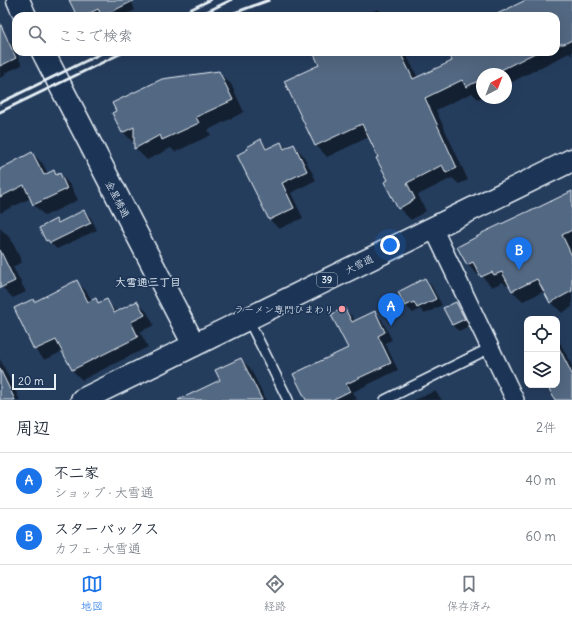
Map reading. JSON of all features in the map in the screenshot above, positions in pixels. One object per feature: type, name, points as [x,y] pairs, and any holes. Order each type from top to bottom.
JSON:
[{"type":"main road","points":[[18,0],[23,12]]},
{"type":"main road","name":"金星橋通","points":[[45,56],[194,345]]},
{"type":"main road","name":"大雪通","points":[[82,400],[572,160]]},
{"type":"street","points":[[433,228],[515,400]]},
{"type":"lane","points":[[248,318],[288,400]]},
{"type":"lane","points":[[385,400],[490,348]]},
{"type":"building","points":[[69,0],[135,0],[111,12],[100,12],[98,9],[92,12],[75,12]]},
{"type":"building","points":[[526,0],[572,0],[572,40],[564,44],[560,44],[560,12],[501,12]]},
{"type":"building","points":[[0,23],[12,49],[12,56],[15,56],[16,58],[0,66]]},
{"type":"building","points":[[315,56],[402,56],[413,79],[452,61],[450,56],[529,56],[505,68],[476,68],[476,82],[466,87],[462,80],[425,98],[457,168],[446,173],[442,165],[407,183],[415,199],[398,209],[384,182],[388,180],[376,158],[378,157],[362,124],[315,146],[284,81],[319,65]]},
{"type":"building","points":[[219,71],[233,100],[196,117],[199,123],[162,140],[160,135],[134,149],[134,127],[122,133],[112,113],[116,111],[112,103],[162,79]]},
{"type":"building","points":[[261,139],[266,149],[281,142],[284,149],[294,144],[307,171],[282,183],[294,208],[269,220],[237,155]]},
{"type":"building","points":[[32,152],[44,175],[54,170],[56,175],[60,173],[67,189],[33,205],[24,185],[0,197],[0,169]]},
{"type":"building","points":[[572,191],[572,230],[562,235],[572,256],[572,291],[550,303],[537,279],[512,291],[502,272],[494,275],[492,272],[481,277],[473,262],[467,265],[457,247],[482,233]]},
{"type":"building","points":[[84,210],[91,223],[50,243],[48,240],[46,241],[39,228],[56,219],[58,223]]},
{"type":"building","points":[[0,250],[15,281],[0,288]]},
{"type":"building","points":[[425,278],[436,299],[417,308],[414,302],[405,306],[398,292]]},
{"type":"building","points":[[77,280],[88,302],[96,298],[98,303],[107,299],[114,313],[137,301],[145,315],[131,322],[138,337],[72,370],[56,340],[34,350],[14,308],[33,299],[34,302]]},
{"type":"building","points":[[456,302],[465,319],[452,325],[443,308]]},
{"type":"building","points":[[344,307],[352,322],[375,311],[385,332],[378,336],[391,363],[346,384],[350,391],[332,400],[306,400],[293,374],[348,348],[331,315]]},
{"type":"building","points":[[560,350],[572,374],[572,400],[555,400],[549,388],[560,388]]},
{"type":"building","points":[[241,358],[262,400],[178,400],[220,380],[215,370]]},
{"type":"building","points":[[0,369],[15,400],[0,400]]},
{"type":"railway","points":[[185,12],[210,0]]},
{"type":"railway","points":[[206,12],[231,0]]},
{"type":"railway","points":[[237,12],[269,0]]},
{"type":"railway","points":[[0,103],[96,56]]},
{"type":"railway","points":[[0,112],[116,56]]},
{"type":"place","name":"スターバックス","points":[[519,270]]},
{"type":"place","name":"ラーメン専門ひまわり","points":[[342,309]]},
{"type":"place","name":"不二家","points":[[391,326]]},
{"type":"district","name":"大雪通三丁目","points":[[148,282]]}]
